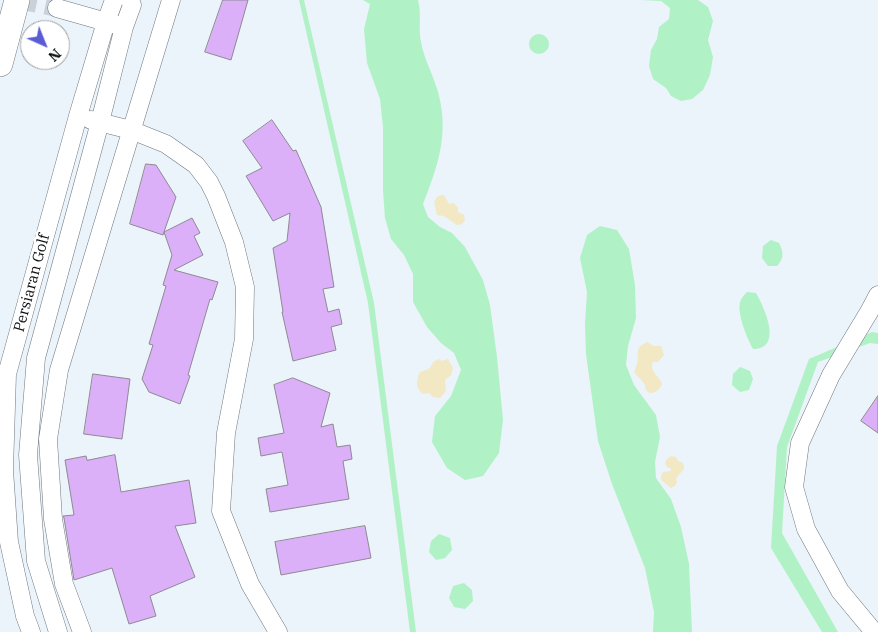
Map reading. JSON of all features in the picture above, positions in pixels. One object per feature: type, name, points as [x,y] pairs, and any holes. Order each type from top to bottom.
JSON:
[{"type":"highway","points":[[0,64],[17,0]]},
{"type":"street","name":"Persiaran Golf","points":[[31,632],[25,616],[10,542],[4,470],[7,374],[78,116],[114,0]]},
{"type":"street","name":"Persiaran Golf","points":[[58,632],[36,561],[28,455],[36,358],[124,27],[132,5],[130,0]]},
{"type":"street","points":[[82,632],[62,575],[53,519],[48,439],[59,370],[171,0]]},
{"type":"street","points":[[57,8],[124,27]]},
{"type":"street","points":[[78,116],[131,130],[166,144],[196,165],[209,182],[216,196],[234,242],[245,287],[244,339],[226,433],[221,512],[250,584],[278,632]]},
{"type":"street","points":[[874,632],[840,591],[806,528],[794,487],[800,443],[831,375],[878,295]]},
{"type":"green space","points":[[299,0],[304,0],[374,303],[416,632],[410,632],[368,303]]},
{"type":"green space","points":[[363,0],[418,0],[421,42],[439,96],[443,125],[437,165],[423,204],[428,217],[440,227],[452,233],[465,247],[483,280],[490,305],[503,420],[499,453],[483,476],[465,480],[447,468],[432,442],[435,416],[451,396],[461,370],[454,353],[441,343],[427,327],[413,302],[413,274],[404,255],[391,239],[385,218],[383,127],[380,99],[367,63],[364,29],[370,4]]},
{"type":"green space","points":[[641,0],[698,0],[708,7],[713,21],[708,40],[713,57],[710,75],[703,90],[692,99],[681,101],[671,96],[666,88],[653,79],[649,66],[651,50],[657,39],[659,27],[669,19],[670,8],[661,1]]},
{"type":"green space","points":[[539,34],[546,37],[549,44],[546,51],[539,54],[532,51],[529,44],[532,37]]},
{"type":"green space","points":[[600,226],[617,230],[629,249],[635,285],[636,318],[628,346],[626,365],[634,385],[656,415],[660,437],[655,462],[656,478],[671,499],[681,527],[689,564],[692,632],[653,632],[654,612],[645,568],[612,484],[598,441],[586,354],[587,292],[580,258],[587,235]]},
{"type":"green space","points":[[771,240],[779,243],[782,250],[783,255],[777,266],[768,266],[762,258],[763,246]]},
{"type":"green space","points":[[747,292],[756,293],[767,317],[770,335],[768,342],[762,347],[753,349],[745,332],[739,307],[740,301]]},
{"type":"green space","points":[[872,332],[878,333],[878,344],[870,343],[818,362],[787,447],[782,533],[838,632],[822,632],[771,548],[777,446],[809,359]]},
{"type":"green space","points":[[740,367],[750,371],[753,379],[749,390],[740,392],[732,385],[733,374]]},
{"type":"green space","points":[[439,534],[450,538],[452,550],[445,558],[436,560],[429,552],[431,541]]},
{"type":"green space","points":[[464,583],[472,590],[473,601],[465,609],[454,607],[449,598],[453,586]]},
{"type":"sand","points":[[444,195],[449,204],[454,203],[458,208],[458,212],[464,215],[465,220],[462,224],[457,225],[444,216],[437,215],[434,202],[438,196]]},
{"type":"sand","points":[[647,342],[653,346],[661,346],[664,355],[658,362],[653,362],[652,365],[653,371],[662,384],[653,393],[646,390],[644,383],[634,372],[637,364],[638,349]]},
{"type":"sand","points":[[439,359],[442,361],[448,359],[453,368],[451,375],[445,380],[446,391],[440,398],[433,397],[429,393],[423,394],[417,384],[420,372],[428,369],[433,362]]},
{"type":"sand","points":[[671,456],[676,457],[682,463],[684,469],[676,478],[675,486],[671,488],[661,480],[661,476],[663,472],[671,471],[665,463]]},
{"type":"building","points":[[223,0],[248,0],[231,60],[205,52]]},
{"type":"building","points":[[272,120],[293,151],[296,150],[321,207],[334,287],[323,289],[328,312],[339,309],[342,324],[331,327],[336,350],[293,361],[282,312],[273,248],[287,241],[290,213],[273,221],[246,176],[262,168],[243,141]]},
{"type":"building","points":[[146,164],[156,165],[176,197],[163,235],[130,224]]},
{"type":"building","points":[[192,218],[200,233],[194,236],[203,255],[174,270],[218,282],[212,300],[210,299],[188,375],[190,376],[180,404],[149,392],[142,379],[153,345],[149,344],[166,286],[163,285],[172,255],[164,232]]},
{"type":"building","points":[[93,374],[130,379],[122,439],[84,434]]},
{"type":"building","points":[[293,378],[330,393],[321,427],[333,424],[337,447],[350,445],[352,459],[343,461],[349,499],[270,512],[266,489],[288,485],[282,452],[261,456],[258,438],[284,433],[274,385]]},
{"type":"building","points":[[878,396],[878,433],[861,421]]},
{"type":"building","points":[[115,455],[121,492],[189,480],[196,523],[175,526],[195,577],[150,596],[156,616],[129,624],[112,568],[74,580],[63,516],[74,515],[65,460],[86,456],[87,460]]},
{"type":"building","points":[[365,526],[371,558],[281,575],[275,542]]},
{"type":"tunnel","points":[[19,0],[57,8]]}]
